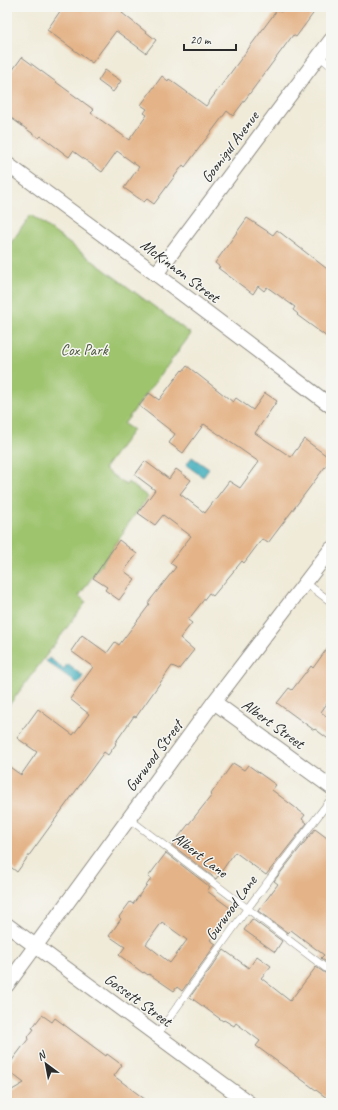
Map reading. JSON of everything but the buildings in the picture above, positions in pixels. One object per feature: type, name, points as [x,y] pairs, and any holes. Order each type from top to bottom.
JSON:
[{"type":"street","name":"Goonigul Avenue","points":[[156,274],[331,40]]},
{"type":"street","name":"McKinnon Street","points":[[7,164],[331,406]]},
{"type":"street","name":"Gurwood Street","points":[[7,985],[214,702],[331,549]]},
{"type":"street","name":"Albert Street","points":[[214,702],[331,787]]},
{"type":"street","name":"Gossett Street","points":[[7,925],[248,1103]]},
{"type":"lane","points":[[319,56],[331,66]]},
{"type":"lane","points":[[306,583],[331,602]]},
{"type":"lane","name":"Gurwood Lane","points":[[157,1035],[247,909],[331,799]]},
{"type":"lane","name":"Albert Lane","points":[[128,818],[331,972]]},
{"type":"green space","name":"Cox Park","points":[[31,215],[191,334],[124,424],[133,430],[104,469],[126,485],[128,482],[148,497],[79,596],[86,602],[7,708],[7,248]]},
{"type":"water","points":[[192,457],[209,469],[203,477],[186,465]]},
{"type":"water","points":[[49,658],[64,669],[67,664],[83,676],[78,684],[46,661]]}]
